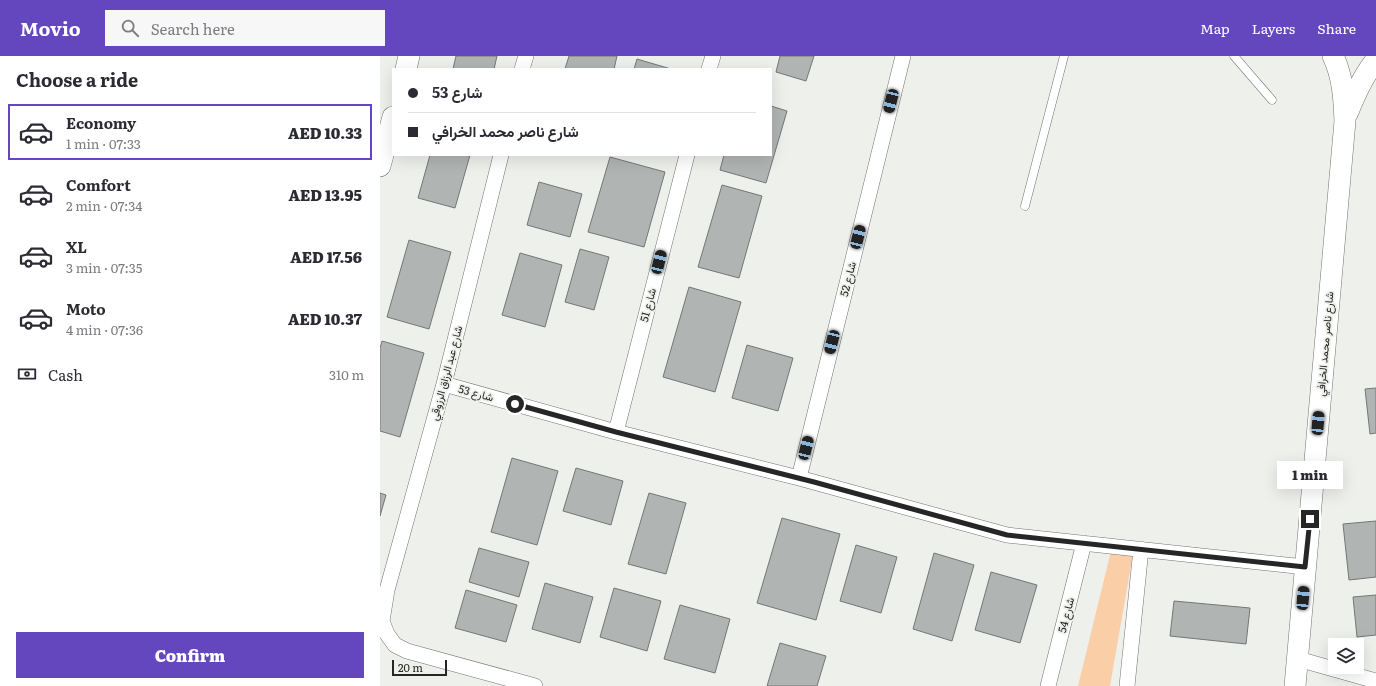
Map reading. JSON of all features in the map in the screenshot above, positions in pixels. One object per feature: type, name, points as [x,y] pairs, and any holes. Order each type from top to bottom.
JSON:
[{"type":"street","points":[[406,68],[409,56]]},
{"type":"street","points":[[522,68],[526,56]]},
{"type":"street","points":[[709,68],[713,56]]},
{"type":"street","name":"شارع 52","points":[[798,478],[902,56]]},
{"type":"street","name":"شارع ناصر محمد الخرافي","points":[[1295,686],[1345,121],[1344,92],[1333,56]]},
{"type":"street","name":"شارع ناصر محمد الخرافي","points":[[1345,121],[1356,92],[1376,60]]},
{"type":"street","points":[[380,166],[392,121]]},
{"type":"street","name":"شارع عبد الرزاق الرزوقي","points":[[501,156],[444,384],[387,590],[382,620],[395,645],[407,651],[535,686]]},
{"type":"street","name":"شارع 51","points":[[616,432],[687,156]]},
{"type":"street","name":"شارع 53","points":[[444,384],[616,432],[798,478],[1007,535],[1305,567]]},
{"type":"street","name":"شارع 54","points":[[1048,686],[1084,543]]},
{"type":"street","points":[[1127,686],[1141,549]]},
{"type":"street","points":[[1298,659],[1376,681]]},
{"type":"lane","points":[[1025,206],[1064,56]]},
{"type":"lane","points":[[1234,56],[1272,100]]},
{"type":"shaded area","points":[[1111,551],[1133,554],[1110,686],[1078,686]]},
{"type":"building","points":[[456,56],[497,56],[494,68],[453,68]]},
{"type":"building","points":[[569,56],[617,56],[614,68],[565,68]]},
{"type":"building","points":[[780,56],[814,56],[806,81],[776,72]]},
{"type":"building","points":[[637,59],[668,68],[634,68]]},
{"type":"building","points":[[772,106],[787,111],[766,183],[720,170],[724,156],[772,156]]},
{"type":"building","points":[[430,156],[470,156],[455,208],[418,198]]},
{"type":"building","points":[[610,157],[665,172],[644,247],[588,232]]},
{"type":"building","points":[[539,182],[582,194],[570,237],[527,225]]},
{"type":"building","points":[[722,185],[762,196],[739,278],[698,267]]},
{"type":"building","points":[[409,240],[451,252],[429,329],[387,317]]},
{"type":"building","points":[[580,249],[609,257],[594,310],[565,302]]},
{"type":"building","points":[[520,253],[562,265],[545,327],[502,315]]},
{"type":"building","points":[[689,287],[741,302],[715,392],[663,377]]},
{"type":"building","points":[[382,341],[424,353],[400,437],[380,431],[380,348]]},
{"type":"building","points":[[747,345],[793,358],[778,411],[732,398]]},
{"type":"building","points":[[1376,388],[1376,433],[1370,434],[1365,389]]},
{"type":"building","points":[[512,458],[558,471],[537,545],[491,532]]},
{"type":"building","points":[[576,468],[623,481],[611,525],[563,511]]},
{"type":"building","points":[[380,493],[386,495],[380,516]]},
{"type":"building","points":[[649,493],[686,503],[666,574],[628,564]]},
{"type":"building","points":[[782,518],[840,534],[816,620],[757,603]]},
{"type":"building","points":[[1376,521],[1376,577],[1349,580],[1343,524]]},
{"type":"building","points":[[856,545],[897,557],[881,613],[840,601]]},
{"type":"building","points":[[479,548],[529,562],[519,597],[469,582]]},
{"type":"building","points":[[934,553],[974,565],[952,641],[913,629]]},
{"type":"building","points":[[991,572],[1037,585],[1020,643],[975,630]]},
{"type":"building","points":[[545,583],[593,597],[580,643],[532,629]]},
{"type":"building","points":[[614,588],[661,601],[647,651],[600,637]]},
{"type":"building","points":[[466,590],[517,605],[506,642],[455,628]]},
{"type":"building","points":[[1376,595],[1376,635],[1357,637],[1353,597]]},
{"type":"building","points":[[1174,601],[1250,608],[1246,644],[1170,636]]},
{"type":"building","points":[[680,605],[730,619],[715,673],[664,659]]},
{"type":"building","points":[[780,643],[826,656],[817,686],[767,686]]},
{"type":"route","points":[[515,404],[616,432],[814,482],[1007,535],[1305,567],[1310,519]]}]
